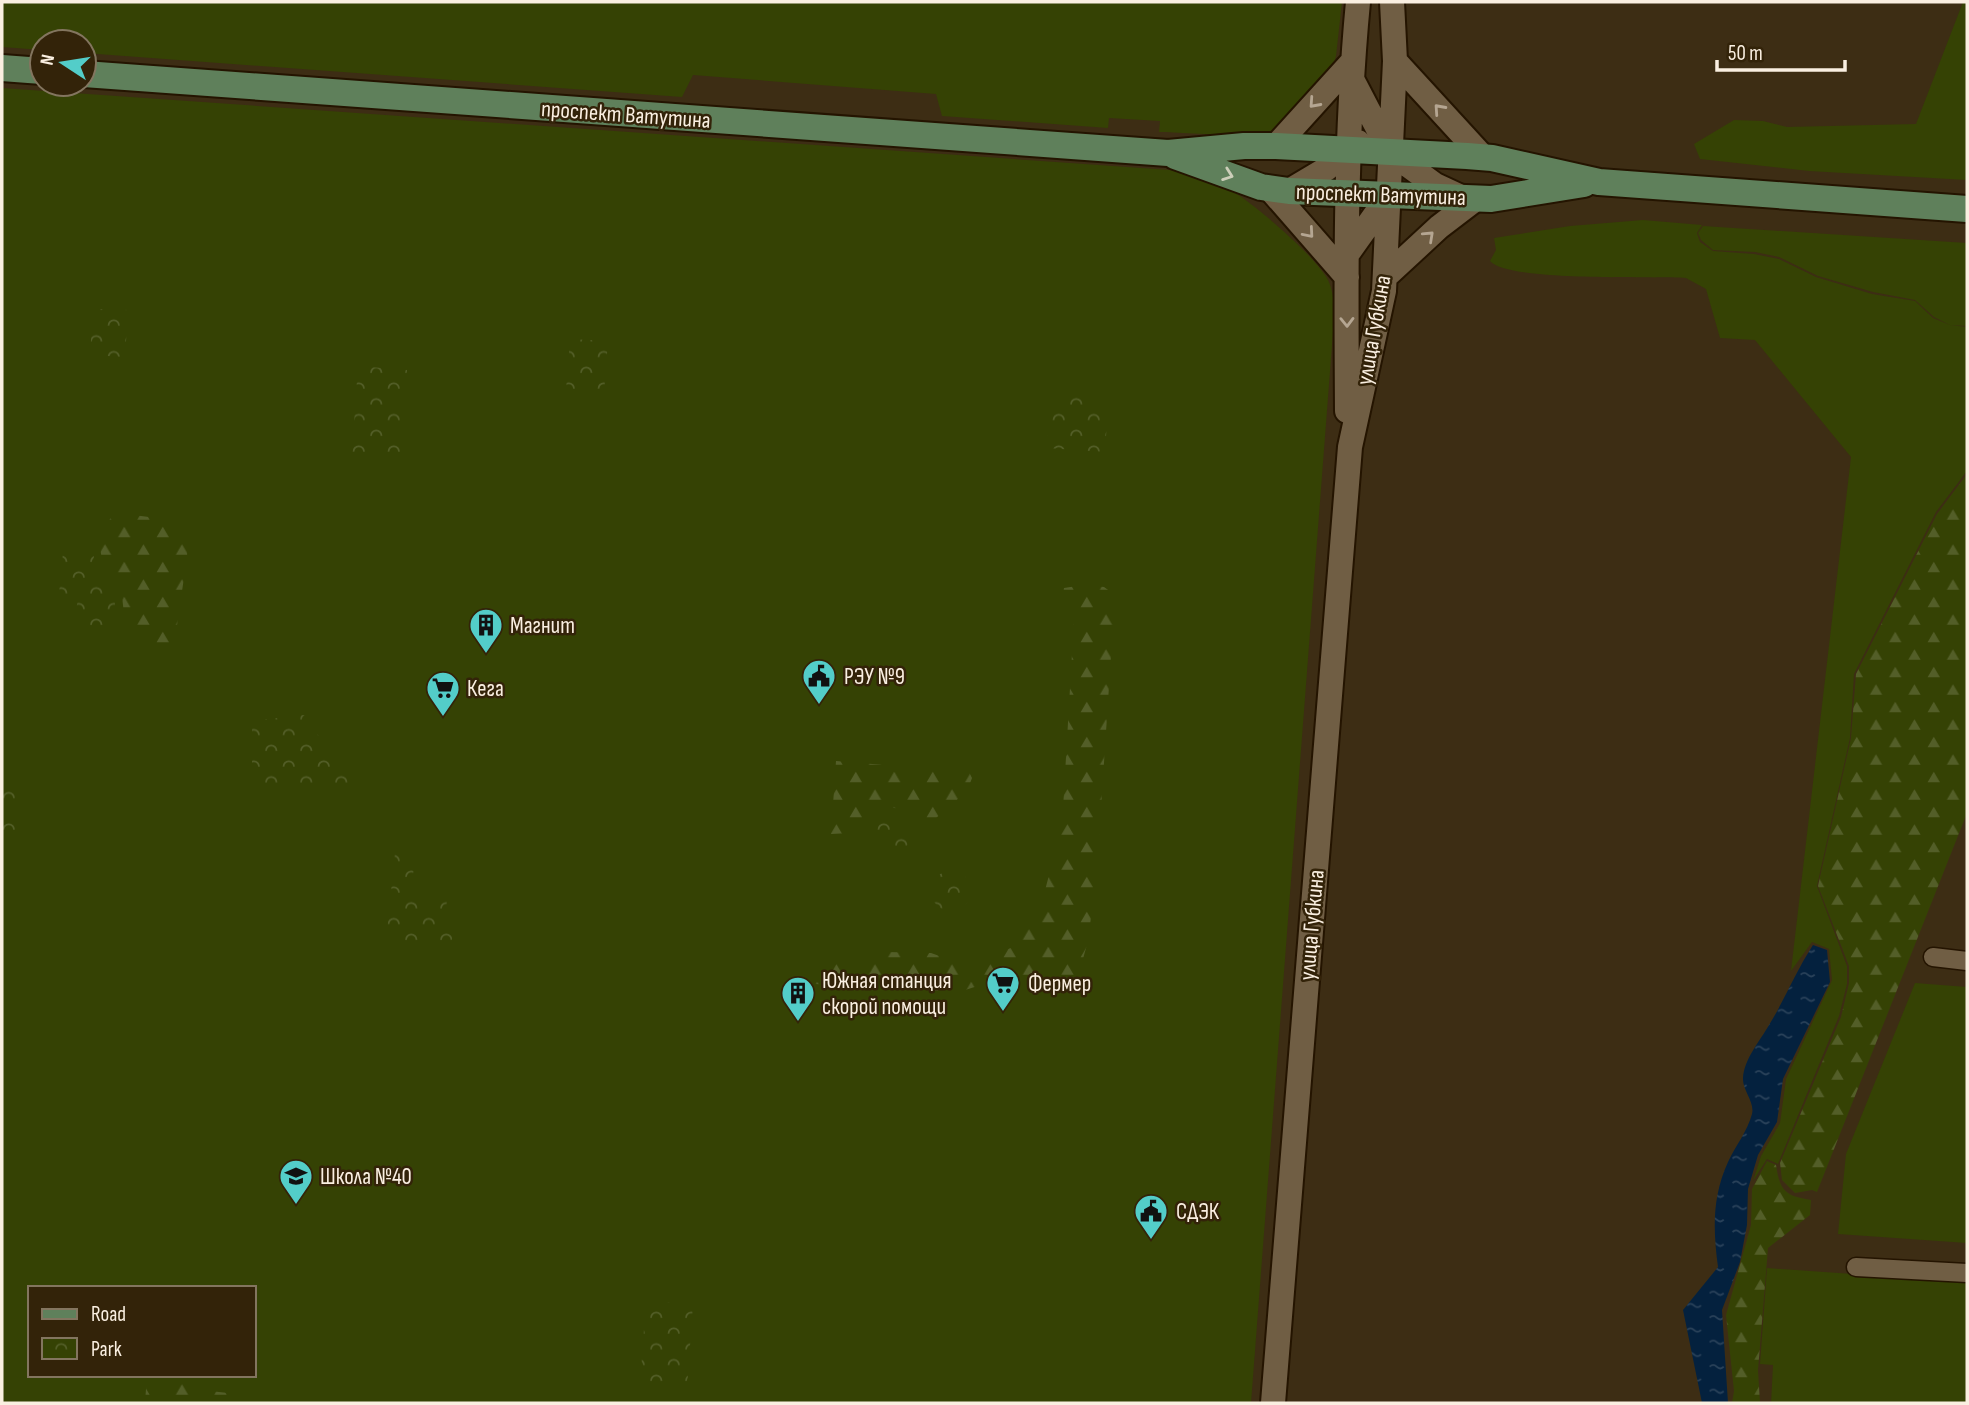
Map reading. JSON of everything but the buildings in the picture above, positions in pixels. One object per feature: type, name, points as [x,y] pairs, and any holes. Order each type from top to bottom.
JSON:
[{"type":"main road","name":"улица Губкина","points":[[1273,1403],[1350,447],[1347,265],[1349,150],[1352,69],[1359,2]]},
{"type":"main road","name":"улица Губкина","points":[[1350,447],[1384,290],[1394,68],[1392,2]]},
{"type":"main road","points":[[2,68],[28,70]]},
{"type":"main road","points":[[1352,69],[1371,92],[1382,88],[1394,68]]},
{"type":"main road","points":[[1280,190],[1326,169],[1375,127],[1394,68]]},
{"type":"main road","points":[[1394,68],[1475,156]]},
{"type":"main road","points":[[1352,69],[1375,127],[1390,152],[1436,186],[1470,198]]},
{"type":"main road","points":[[1282,146],[1352,69]]},
{"type":"main road","name":"проспект Ватутина","points":[[98,75],[1168,153],[1244,146],[1282,146],[1475,156],[1541,180],[1967,209]]},
{"type":"main road","points":[[1282,146],[1326,169],[1349,194],[1369,222],[1385,269]]},
{"type":"main road","points":[[1280,190],[1299,178],[1301,167],[1297,157],[1282,146]]},
{"type":"main road","name":"проспект Ватутина","points":[[1168,153],[1280,190],[1491,199],[1541,180]]},
{"type":"main road","points":[[1347,265],[1369,222],[1388,195],[1416,173],[1444,159],[1475,156]]},
{"type":"main road","points":[[1470,198],[1453,186],[1450,174],[1455,165],[1475,156]]},
{"type":"main road","points":[[1280,190],[1347,265]]},
{"type":"main road","points":[[1385,269],[1439,227],[1470,198]]},
{"type":"main road","points":[[1347,265],[1359,247],[1367,247],[1376,251],[1385,269]]},
{"type":"street","points":[[1933,957],[1967,961]]},
{"type":"street","points":[[1856,1267],[1967,1273]]},
{"type":"green space","points":[[2,2],[1342,2],[1336,56],[1332,68],[1274,131],[1236,135],[1159,132],[1160,121],[1109,118],[1108,128],[942,116],[936,94],[693,75],[682,97],[98,54],[98,28],[28,28],[28,49],[2,47]]},
{"type":"green space","points":[[1963,2],[1967,2],[1967,180],[1809,171],[1700,159],[1694,144],[1734,120],[1763,121],[1787,127],[1916,124]]},
{"type":"green space","points":[[2,88],[28,90],[28,98],[98,98],[98,95],[1170,170],[1210,181],[1232,191],[1269,219],[1321,270],[1328,280],[1335,306],[1251,1403],[2,1403]]},
{"type":"green space","points":[[1643,220],[1702,225],[1697,233],[1700,242],[1713,251],[1779,259],[1816,277],[1872,294],[1915,301],[1933,318],[1950,325],[1967,327],[1967,471],[1936,512],[1854,674],[1850,738],[1817,886],[1847,966],[1847,984],[1839,1016],[1778,1164],[1767,1159],[1753,1181],[1761,1156],[1780,1123],[1786,1079],[1832,980],[1829,949],[1812,942],[1791,971],[1851,457],[1755,340],[1720,338],[1706,289],[1686,278],[1551,275],[1502,268],[1490,261],[1496,250],[1494,238],[1570,226]]},
{"type":"green space","points":[[1703,226],[1967,243],[1967,326],[1950,325],[1934,317],[1915,300],[1873,292],[1818,276],[1779,257],[1755,252],[1713,250],[1701,240],[1698,233]]},
{"type":"green space","points":[[93,309],[128,310],[125,357],[90,355]]},
{"type":"green space","points":[[570,339],[608,341],[604,393],[566,391]]},
{"type":"green space","points":[[358,366],[407,370],[400,457],[352,454]]},
{"type":"green space","points":[[1051,389],[1108,406],[1105,452],[1047,448]]},
{"type":"green space","points":[[1967,474],[1967,813],[1817,1192],[1812,1190],[1795,1193],[1782,1180],[1780,1163],[1841,1017],[1849,983],[1849,966],[1818,886],[1851,738],[1856,674],[1937,514]]},
{"type":"green space","points":[[133,515],[181,521],[188,538],[174,646],[141,642],[133,636],[125,620],[119,579],[105,566],[102,558],[101,541],[112,516]]},
{"type":"green space","points":[[63,552],[94,555],[92,580],[117,583],[112,633],[74,630],[78,596],[59,594]]},
{"type":"green space","points":[[1084,585],[1104,587],[1115,595],[1097,869],[1088,941],[1077,980],[1064,986],[990,982],[959,992],[815,984],[820,964],[828,956],[842,956],[860,962],[886,952],[931,953],[962,964],[1011,948],[1043,898],[1058,841],[1063,809],[1074,619],[1062,601],[1064,588]]},
{"type":"green space","points":[[304,715],[354,786],[252,787],[252,721]]},
{"type":"green space","points":[[836,761],[969,772],[972,778],[961,796],[933,821],[918,820],[904,809],[884,807],[850,833],[831,834]]},
{"type":"green space","points":[[2,783],[20,784],[16,850],[2,849]]},
{"type":"green space","points":[[891,814],[899,815],[905,820],[910,826],[910,842],[905,848],[899,853],[891,854],[883,853],[877,848],[872,842],[871,834],[872,826],[877,820],[883,815]]},
{"type":"green space","points":[[395,853],[415,855],[411,895],[447,899],[446,911],[455,912],[451,947],[386,941]]},
{"type":"green space","points":[[951,871],[965,877],[971,891],[965,905],[951,911],[937,905],[931,891],[937,877]]},
{"type":"green space","points":[[1915,983],[1967,987],[1967,1243],[1838,1234],[1846,1154]]},
{"type":"green space","points":[[1767,1161],[1776,1165],[1785,1191],[1811,1200],[1810,1215],[1768,1248],[1758,1370],[1760,1403],[1732,1403],[1734,1391],[1726,1315],[1751,1225],[1752,1189]]},
{"type":"green space","points":[[1767,1268],[1967,1282],[1967,1403],[1771,1403],[1773,1365],[1760,1364]]},
{"type":"green space","points":[[646,1301],[693,1304],[687,1388],[640,1385]]},
{"type":"green space","points":[[147,1377],[193,1377],[192,1389],[237,1394],[237,1403],[145,1403]]},
{"type":"water","points":[[1813,945],[1827,950],[1830,982],[1783,1079],[1777,1122],[1758,1155],[1748,1189],[1747,1225],[1740,1262],[1722,1310],[1728,1403],[1702,1403],[1683,1310],[1718,1267],[1715,1240],[1716,1201],[1728,1162],[1752,1114],[1752,1105],[1743,1082],[1746,1064]]},
{"type":"place","name":"Магнит","points":[[486,655]]},
{"type":"place","name":"РЭУ №9","points":[[819,706]]},
{"type":"place","name":"Кега","points":[[443,718]]},
{"type":"place","name":"Фермер","points":[[1003,1013]]},
{"type":"place","name":"Южная станция скорой помощи","points":[[798,1023]]},
{"type":"place","name":"Школа №40","points":[[296,1206]]},
{"type":"place","name":"СДЭК","points":[[1151,1241]]}]
